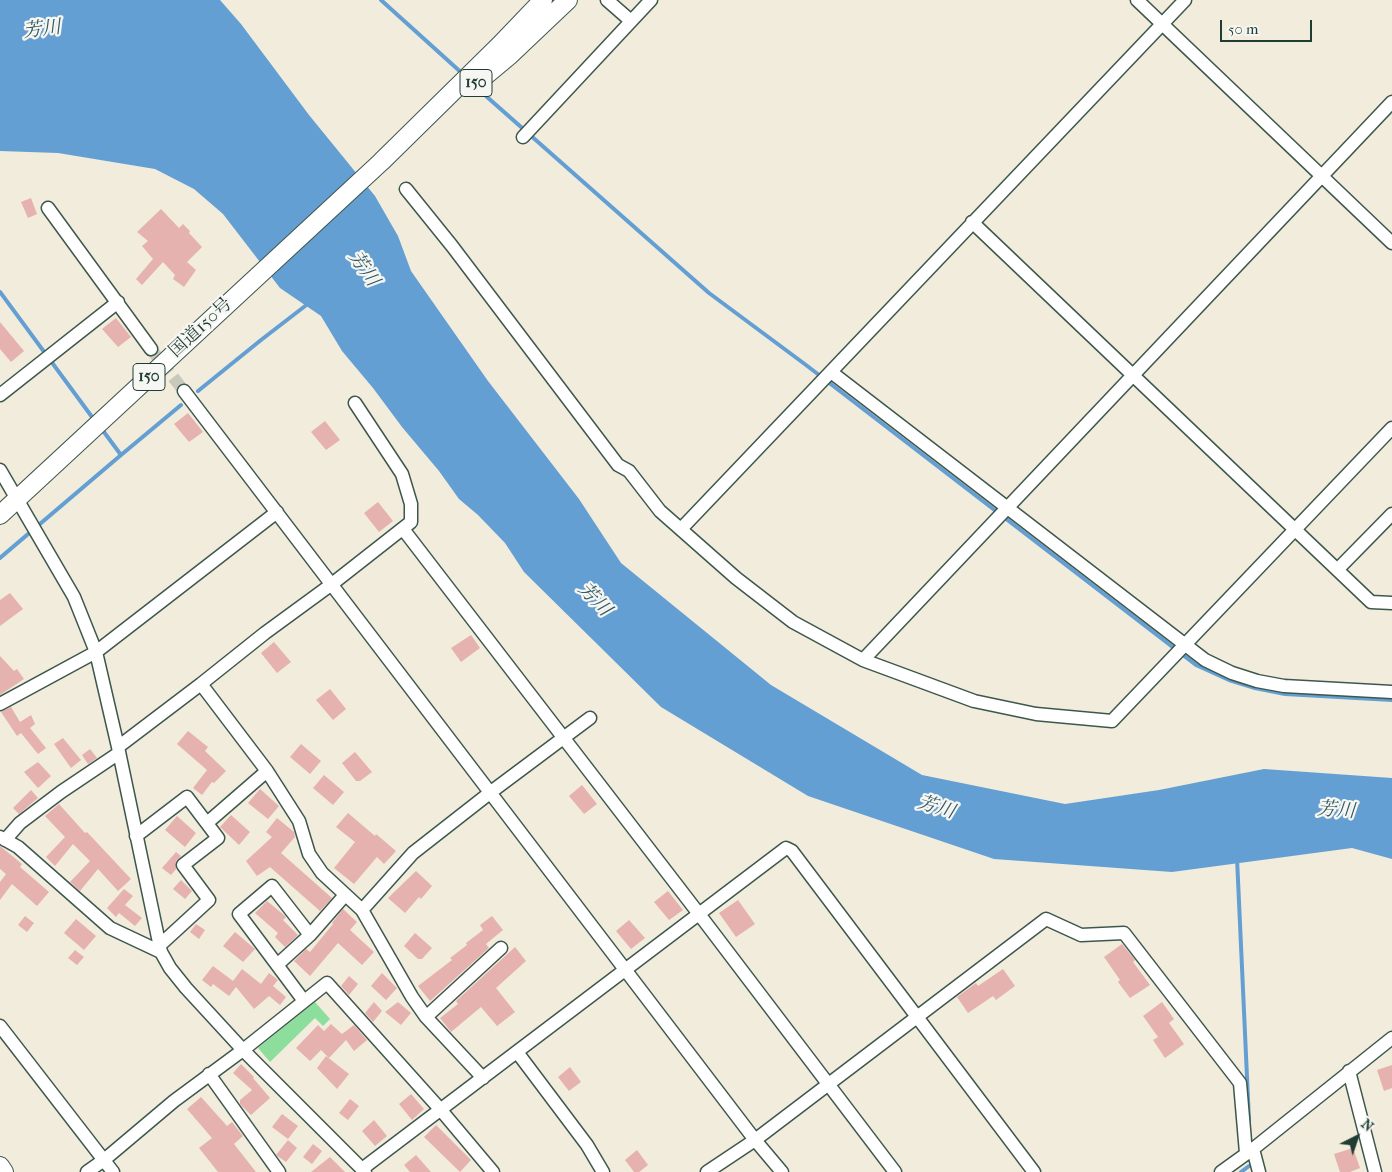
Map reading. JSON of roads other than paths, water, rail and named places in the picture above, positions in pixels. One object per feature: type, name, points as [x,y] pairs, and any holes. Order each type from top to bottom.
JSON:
[{"type":"highway","name":"国道150号","points":[[0,515],[381,162],[543,0]]},
{"type":"highway","name":"国道150号","points":[[381,162],[422,130],[510,55],[568,0]]},
{"type":"highway","points":[[0,1166],[4,1172]]},
{"type":"street","points":[[607,0],[631,21]]},
{"type":"street","points":[[523,137],[651,0]]},
{"type":"street","points":[[1137,0],[1392,243]]},
{"type":"street","points":[[681,529],[1185,0]]},
{"type":"street","points":[[863,660],[1392,102]]},
{"type":"street","points":[[406,189],[452,246],[618,465],[629,471],[660,511],[736,578],[793,622],[863,660],[974,701],[1036,714],[1112,722],[1392,428]]},
{"type":"street","points":[[48,208],[118,302],[150,349]]},
{"type":"street","points":[[972,222],[1371,602],[1392,604]]},
{"type":"street","points":[[0,395],[118,302]]},
{"type":"street","points":[[830,373],[1205,660],[1257,681],[1284,686],[1392,692]]},
{"type":"street","points":[[184,391],[755,1140],[782,1172]]},
{"type":"street","points":[[160,948],[110,928],[18,847],[2,839],[47,802],[119,750],[265,633],[332,584],[411,522],[410,504],[402,474],[355,402]]},
{"type":"street","points":[[0,470],[74,597],[96,652],[119,750],[160,948],[170,968],[243,1050],[364,1170],[440,1109],[786,848],[792,851],[1034,1172]]},
{"type":"street","points":[[0,704],[96,652],[277,512]]},
{"type":"street","points":[[1338,569],[1392,514]]},
{"type":"street","points":[[402,529],[699,914],[894,1172]]},
{"type":"street","points":[[201,684],[268,771],[299,821],[309,854],[322,873],[362,910],[407,989],[426,1017],[483,1078]]},
{"type":"street","points":[[362,910],[413,853],[590,718]]},
{"type":"street","points":[[207,823],[268,771]]},
{"type":"street","points":[[136,836],[187,797],[218,838],[183,865],[209,900],[160,948]]},
{"type":"street","points":[[304,1001],[239,914],[272,886],[310,935]]},
{"type":"street","points":[[277,966],[310,935],[345,895]]},
{"type":"street","points":[[707,1172],[755,1140],[1046,919],[1081,936],[1124,933],[1240,1084],[1249,1151],[1258,1171]]},
{"type":"street","points":[[426,1017],[501,948]]},
{"type":"street","points":[[87,1172],[104,1160],[174,1100],[243,1050],[327,983],[440,1109],[493,1172]]},
{"type":"street","points":[[0,1026],[113,1172]]},
{"type":"street","points":[[1221,1172],[1392,1038]]},
{"type":"street","points":[[517,1052],[587,1145],[603,1172]]},
{"type":"street","points":[[1349,1071],[1375,1172]]},
{"type":"street","points":[[209,1074],[278,1172]]},
{"type":"water","name":"芳川","points":[[0,0],[220,0],[241,24],[309,115],[375,196],[398,236],[411,271],[488,381],[579,499],[621,563],[771,685],[922,775],[1065,804],[1159,790],[1264,769],[1392,778],[1392,859],[1352,848],[1172,872],[994,859],[808,796],[661,707],[524,572],[505,543],[478,515],[459,499],[439,471],[342,351],[321,316],[280,288],[223,214],[194,189],[155,169],[58,153],[0,151]]},
{"type":"waterway","points":[[381,0],[464,75]]},
{"type":"waterway","points":[[478,89],[709,293],[806,365],[1196,665],[1229,680],[1285,694],[1392,700]]},
{"type":"waterway","points":[[0,292],[95,421]]},
{"type":"waterway","points":[[198,391],[309,303]]},
{"type":"waterway","points":[[0,558],[181,405]]},
{"type":"waterway","points":[[101,428],[121,455]]},
{"type":"waterway","points":[[1237,858],[1249,1121]]},
{"type":"waterway","points":[[1241,1172],[1249,1166]]},
{"type":"tunnel","points":[[151,349],[184,391]]}]
